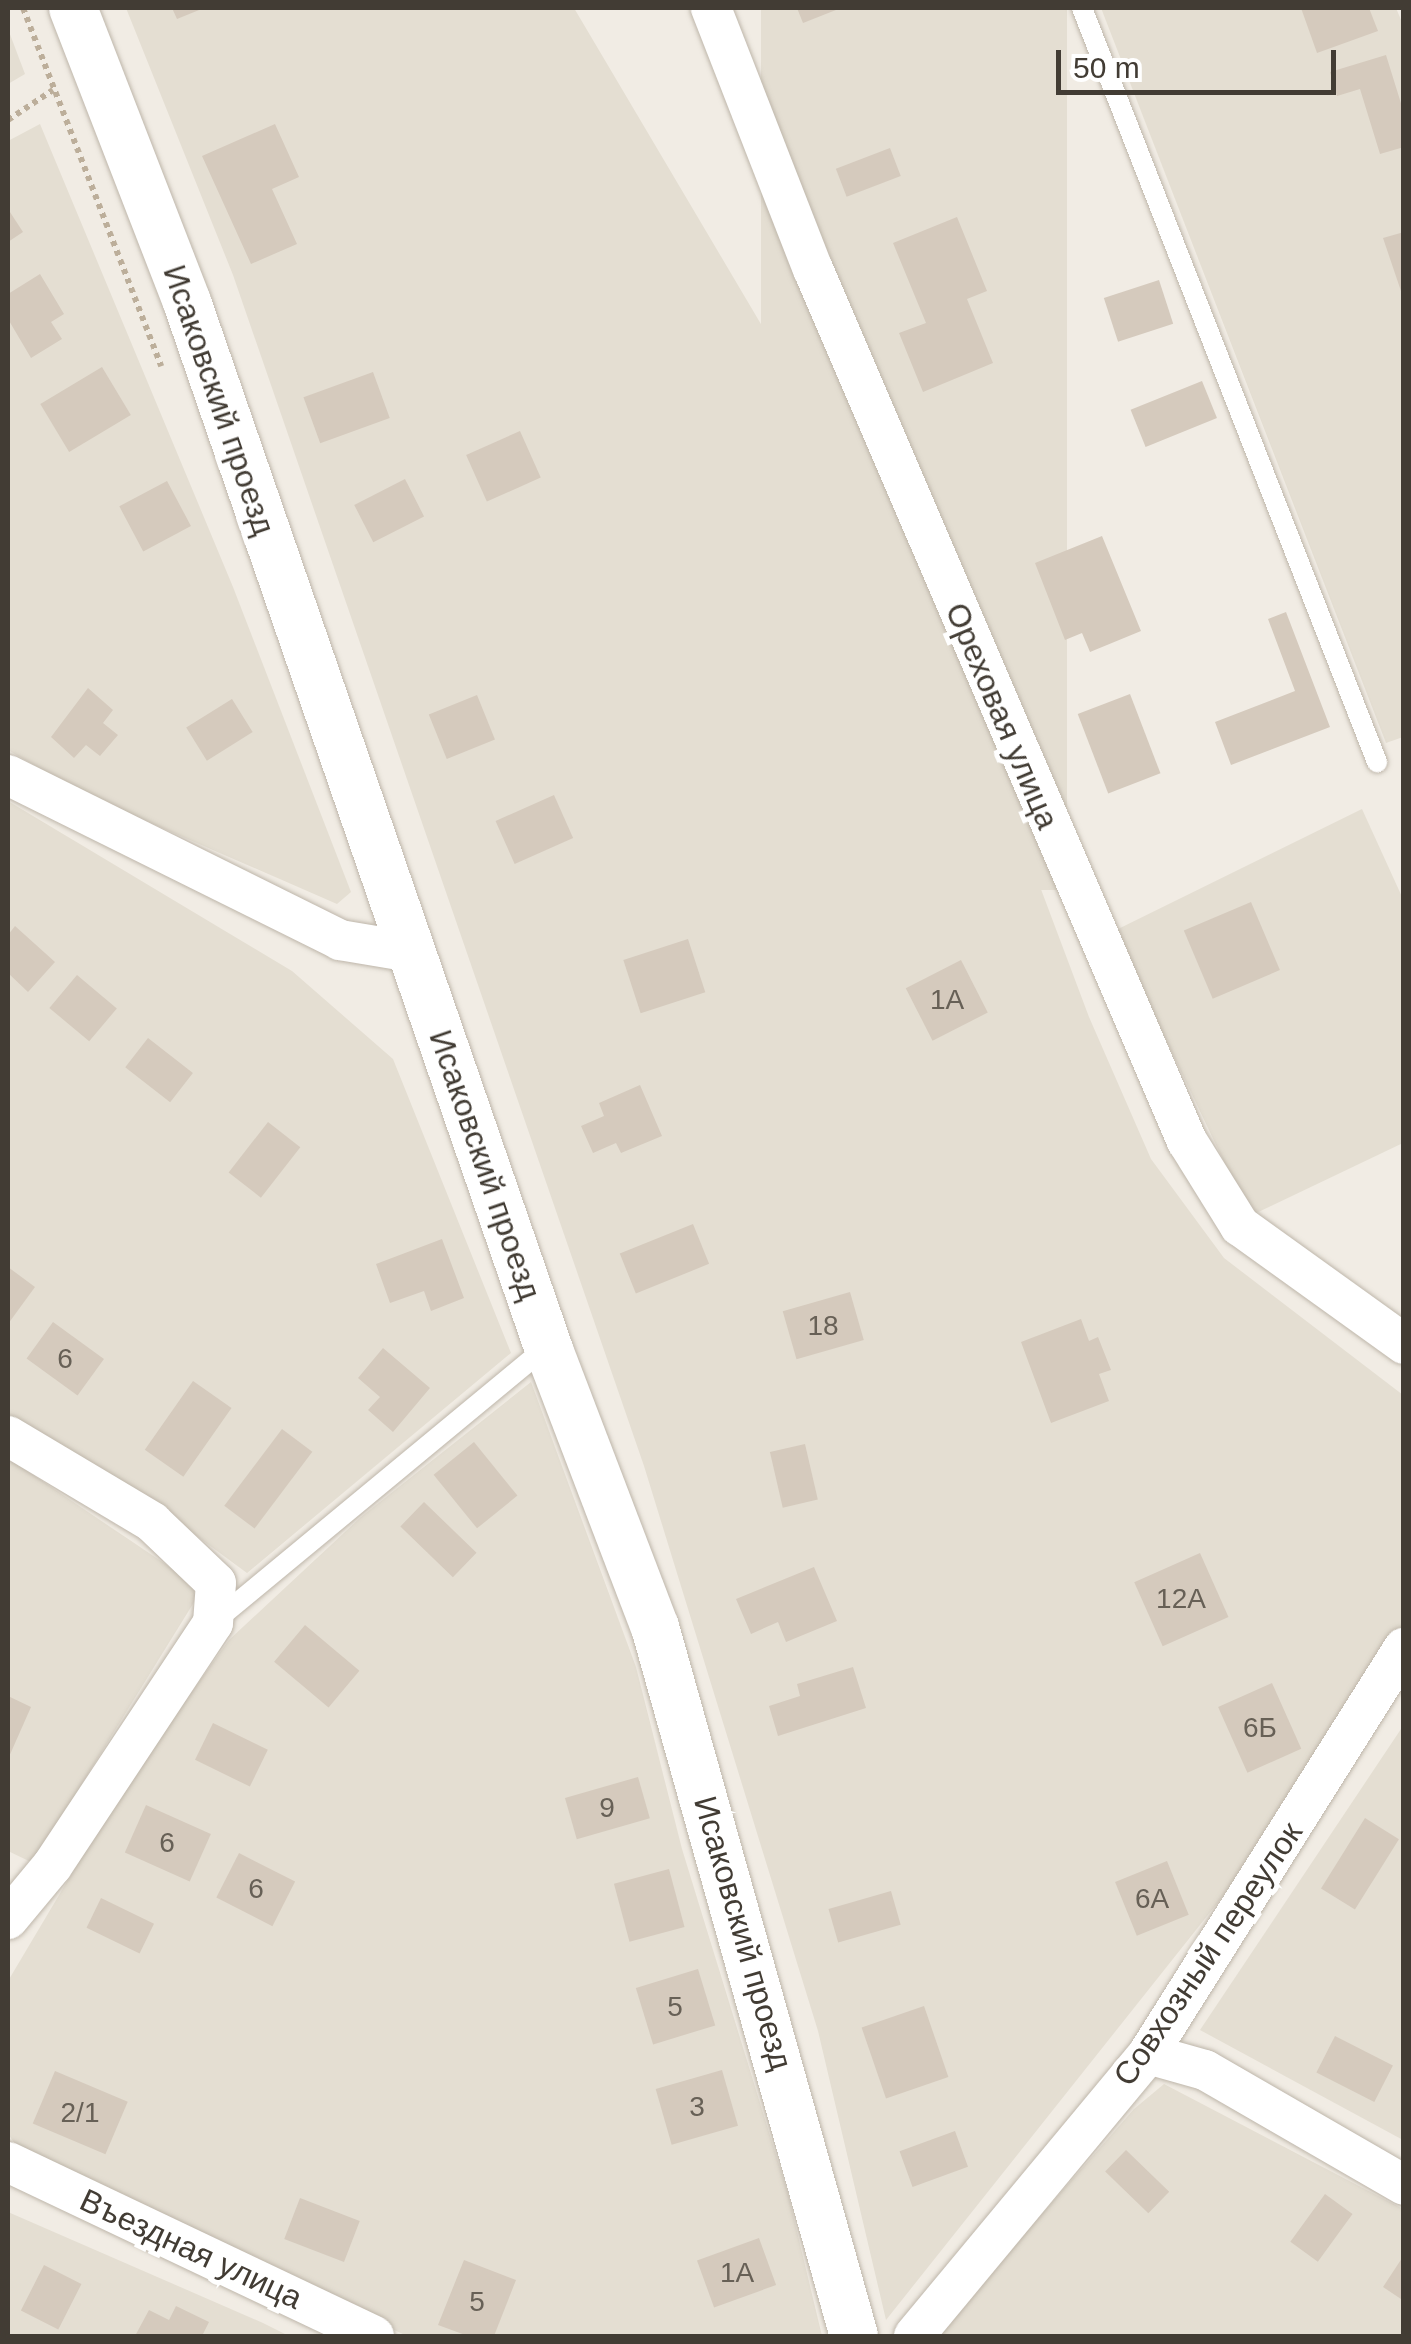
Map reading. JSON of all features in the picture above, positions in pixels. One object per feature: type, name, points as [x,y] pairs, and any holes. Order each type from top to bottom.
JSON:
[{"type":"street","name":"Исаковский проезд","points":[[73,8],[186,302],[548,1346],[655,1627],[854,2336]]},
{"type":"street","name":"Ореховая улица","points":[[711,8],[844,342],[1187,1141],[1240,1226],[1404,1344]]},
{"type":"street","points":[[8,775],[340,940],[411,952]]},
{"type":"street","points":[[8,1436],[152,1522],[216,1583],[213,1623],[52,1866],[8,1919]]},
{"type":"street","name":"Совхозный переулок","points":[[914,2336],[1148,2054],[1404,1648]]},
{"type":"street","points":[[1148,2054],[1205,2070],[1404,2185]]},
{"type":"street","name":"Въездная улица","points":[[8,2162],[374,2336]]},
{"type":"lane","points":[[1082,8],[1377,762]]},
{"type":"lane","points":[[213,1623],[548,1346]]},
{"type":"path","points":[[8,120],[53,90],[24,8]]},
{"type":"shaded area","points":[[126,8],[574,8],[897,554],[998,775],[1089,1017],[1151,1159],[1224,1258],[1403,1395],[1403,1628],[1285,1818],[886,2320],[818,2031],[644,1466],[233,275]]},
{"type":"shaded area","points":[[761,8],[1067,8],[1067,890],[761,890]]},
{"type":"shaded area","points":[[1101,8],[1396,8],[1404,27],[1403,737],[1386,743]]},
{"type":"shaded area","points":[[8,29],[25,74],[8,84]]},
{"type":"shaded area","points":[[40,124],[233,587],[351,892],[337,904],[82,793],[8,750],[8,141]]},
{"type":"shaded area","points":[[8,801],[292,971],[393,1059],[511,1353],[247,1573],[156,1506],[8,1419]]},
{"type":"shaded area","points":[[1362,809],[1403,899],[1403,1143],[1250,1216],[1114,931]]},
{"type":"shaded area","points":[[531,1382],[636,1667],[682,1849],[788,2194],[822,2336],[407,2336],[23,2155],[8,2134],[8,1981],[122,1789],[229,1640],[361,1517]]},
{"type":"shaded area","points":[[8,1458],[192,1582],[196,1599],[33,1863],[8,1851]]},
{"type":"shaded area","points":[[1403,1726],[1403,2140],[1200,2030]]},
{"type":"shaded area","points":[[1164,2084],[1403,2209],[1403,2336],[935,2336],[1134,2109]]},
{"type":"shaded area","points":[[8,2212],[263,2323],[289,2336],[8,2336]]},
{"type":"building","points":[[172,8],[204,8],[177,19]]},
{"type":"building","points":[[797,8],[841,8],[803,23]]},
{"type":"building","points":[[1301,8],[1369,8],[1378,31],[1317,53]]},
{"type":"building","points":[[1386,55],[1404,113],[1404,147],[1380,154],[1360,89],[1337,96],[1330,72]]},
{"type":"building","points":[[275,124],[299,177],[272,189],[297,244],[251,264],[202,156]]},
{"type":"building","points":[[890,148],[901,176],[847,197],[836,169]]},
{"type":"building","points":[[8,209],[23,232],[8,242]]},
{"type":"building","points":[[957,217],[987,291],[967,299],[993,363],[923,392],[899,333],[926,323],[893,243]]},
{"type":"building","points":[[1404,232],[1404,297],[1403,297],[1383,238]]},
{"type":"building","points":[[40,274],[64,314],[51,322],[62,339],[31,358],[8,319],[8,294]]},
{"type":"building","points":[[1159,280],[1173,324],[1118,342],[1104,298]]},
{"type":"building","points":[[102,367],[131,415],[69,452],[40,404]]},
{"type":"building","points":[[373,372],[390,418],[320,443],[303,397]]},
{"type":"building","points":[[1202,381],[1217,418],[1146,447],[1131,410]]},
{"type":"building","points":[[520,431],[541,478],[487,502],[466,455]]},
{"type":"building","points":[[405,479],[424,516],[373,542],[354,505]]},
{"type":"building","points":[[167,481],[191,526],[143,551],[119,506]]},
{"type":"building","points":[[1102,536],[1141,631],[1090,652],[1082,633],[1065,640],[1035,563]]},
{"type":"building","points":[[1286,612],[1330,727],[1231,765],[1215,722],[1295,691],[1268,619]]},
{"type":"building","points":[[88,688],[113,710],[103,723],[118,735],[100,756],[86,745],[74,758],[51,737]]},
{"type":"building","points":[[1130,694],[1160,773],[1108,793],[1078,714]]},
{"type":"building","points":[[477,695],[495,740],[447,759],[429,714]]},
{"type":"building","points":[[232,699],[253,732],[207,761],[186,728]]},
{"type":"building","points":[[554,795],[573,838],[515,864],[496,821]]},
{"type":"building","points":[[1251,902],[1280,970],[1213,999],[1184,931]]},
{"type":"building","points":[[15,926],[55,962],[28,992],[8,973],[8,935]]},
{"type":"building","points":[[688,939],[705,992],[641,1013],[623,960]]},
{"type":"building","points":[[961,960],[988,1013],[933,1041],[906,988]]},
{"type":"building","points":[[77,975],[117,1008],[89,1041],[49,1008]]},
{"type":"building","points":[[148,1038],[193,1073],[170,1102],[125,1067]]},
{"type":"building","points":[[640,1085],[662,1136],[621,1153],[616,1143],[593,1153],[581,1126],[604,1116],[599,1103]]},
{"type":"building","points":[[268,1122],[300,1147],[261,1198],[229,1172]]},
{"type":"building","points":[[693,1224],[709,1264],[636,1293],[620,1254]]},
{"type":"building","points":[[442,1239],[464,1298],[431,1311],[424,1291],[390,1303],[376,1264]]},
{"type":"building","points":[[8,1267],[35,1287],[8,1324]]},
{"type":"building","points":[[850,1292],[864,1340],[796,1359],[783,1311]]},
{"type":"building","points":[[1081,1319],[1089,1341],[1098,1337],[1111,1370],[1099,1374],[1109,1401],[1051,1423],[1021,1342]]},
{"type":"building","points":[[53,1322],[104,1359],[78,1395],[27,1358]]},
{"type":"building","points":[[383,1348],[430,1388],[393,1432],[368,1410],[380,1397],[358,1378]]},
{"type":"building","points":[[193,1381],[232,1408],[183,1477],[145,1450]]},
{"type":"building","points":[[282,1429],[312,1452],[255,1529],[224,1506]]},
{"type":"building","points":[[474,1442],[517,1496],[477,1528],[434,1475]]},
{"type":"building","points":[[805,1444],[818,1500],[783,1508],[770,1452]]},
{"type":"building","points":[[424,1502],[477,1553],[453,1577],[400,1526]]},
{"type":"building","points":[[1200,1553],[1228,1617],[1163,1646],[1134,1582]]},
{"type":"building","points":[[814,1567],[837,1621],[786,1642],[778,1622],[751,1634],[736,1599]]},
{"type":"building","points":[[305,1625],[359,1671],[329,1707],[274,1662]]},
{"type":"building","points":[[853,1667],[866,1708],[778,1736],[769,1706],[800,1696],[797,1684]]},
{"type":"building","points":[[1272,1683],[1301,1749],[1247,1773],[1218,1707]]},
{"type":"building","points":[[8,1696],[31,1707],[8,1759]]},
{"type":"building","points":[[213,1723],[268,1750],[250,1787],[195,1760]]},
{"type":"building","points":[[638,1777],[650,1818],[577,1839],[565,1798]]},
{"type":"building","points":[[146,1805],[211,1834],[190,1881],[125,1853]]},
{"type":"building","points":[[1365,1818],[1399,1839],[1355,1910],[1321,1888]]},
{"type":"building","points":[[239,1853],[295,1882],[272,1926],[216,1898]]},
{"type":"building","points":[[1167,1861],[1189,1915],[1137,1936],[1115,1882]]},
{"type":"building","points":[[669,1869],[685,1927],[629,1942],[614,1884]]},
{"type":"building","points":[[891,1891],[901,1925],[838,1943],[829,1909]]},
{"type":"building","points":[[101,1898],[154,1924],[140,1954],[87,1928]]},
{"type":"building","points":[[698,1969],[715,2025],[653,2044],[636,1988]]},
{"type":"building","points":[[924,2006],[948,2077],[886,2098],[862,2027]]},
{"type":"building","points":[[1335,2036],[1393,2066],[1374,2102],[1316,2073]]},
{"type":"building","points":[[722,2070],[738,2126],[672,2145],[656,2089]]},
{"type":"building","points":[[55,2071],[128,2102],[105,2154],[33,2123]]},
{"type":"building","points":[[955,2131],[968,2167],[913,2187],[900,2151]]},
{"type":"building","points":[[1126,2150],[1169,2192],[1148,2213],[1105,2172]]},
{"type":"building","points":[[1325,2194],[1353,2214],[1318,2262],[1290,2242]]},
{"type":"building","points":[[300,2198],[360,2221],[344,2262],[284,2239]]},
{"type":"building","points":[[759,2238],[776,2285],[714,2308],[697,2261]]},
{"type":"building","points":[[1404,2255],[1404,2301],[1383,2287]]},
{"type":"building","points":[[464,2260],[516,2280],[494,2336],[468,2336],[438,2325]]},
{"type":"building","points":[[44,2265],[81,2284],[58,2330],[21,2310]]},
{"type":"building","points":[[176,2306],[209,2322],[202,2336],[135,2336],[149,2310],[169,2320]]}]
